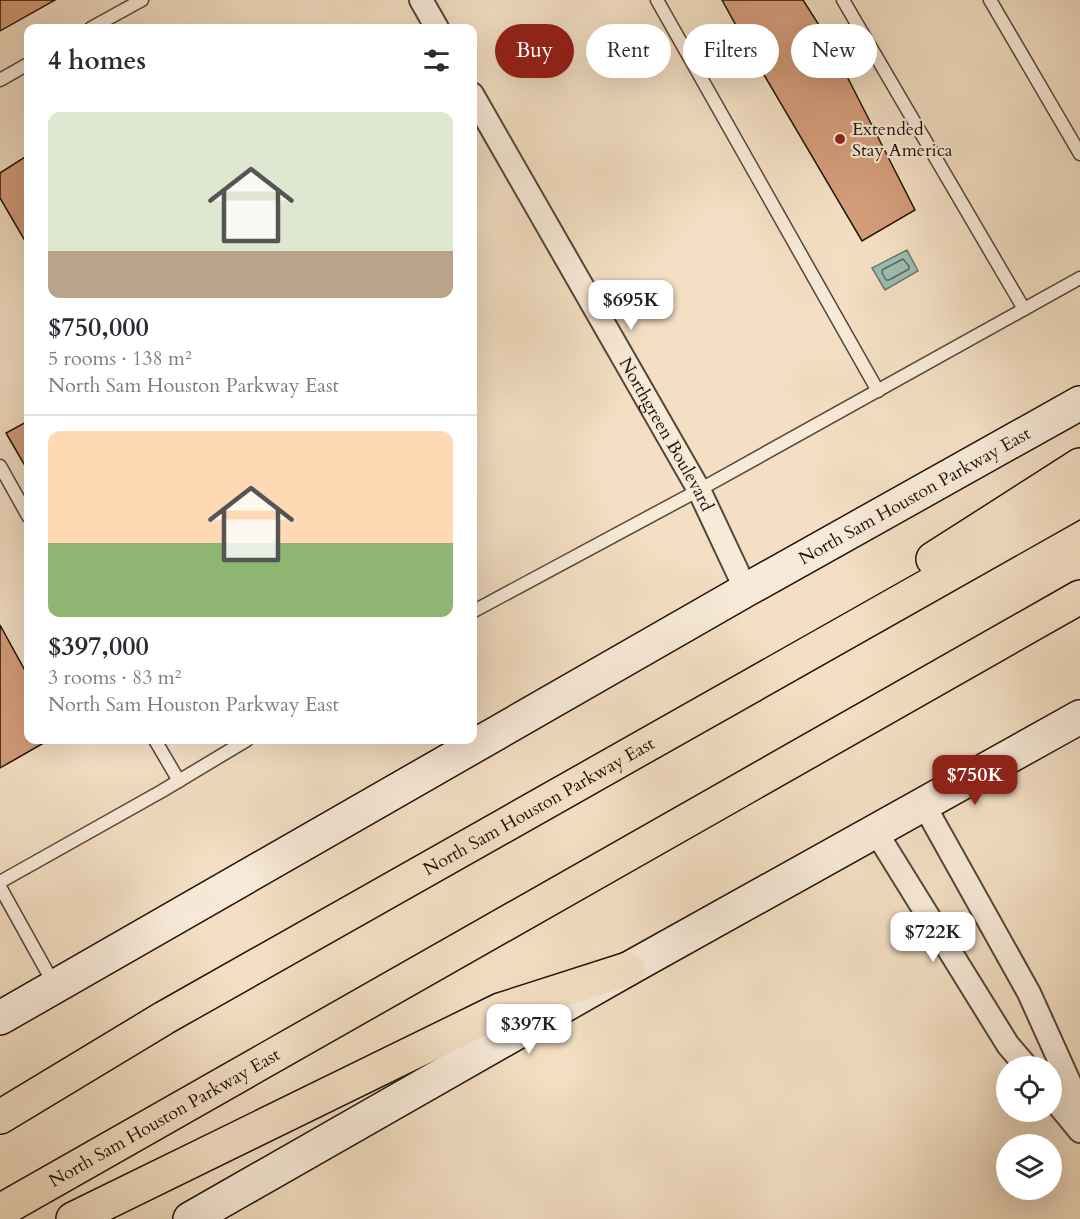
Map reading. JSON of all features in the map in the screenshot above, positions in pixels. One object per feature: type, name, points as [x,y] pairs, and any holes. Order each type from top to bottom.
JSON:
[{"type":"highway","points":[[625,757],[1080,465]]},
{"type":"highway","name":"North Sam Houston Parkway East","points":[[0,1117],[164,1018],[1080,500]]},
{"type":"highway","name":"North Sam Houston Parkway East","points":[[0,1211],[1080,597]]},
{"type":"highway","points":[[73,1219],[500,1010],[628,969]]},
{"type":"main road","name":"North Sam Houston Parkway East","points":[[0,1018],[746,590],[1080,403]]},
{"type":"main road","points":[[190,1219],[628,969],[1080,717]]},
{"type":"street","points":[[422,0],[435,24]]},
{"type":"street","name":"Northgreen Boulevard","points":[[477,103],[699,490],[746,590]]},
{"type":"street","points":[[924,805],[1029,993],[1080,1106]]},
{"type":"street","points":[[876,832],[1008,1045],[1017,1056]]},
{"type":"street","points":[[1062,1109],[1080,1131]]},
{"type":"lane","points":[[98,24],[142,0]]},
{"type":"lane","points":[[657,0],[878,391]]},
{"type":"lane","points":[[843,0],[1024,309]]},
{"type":"lane","points":[[990,0],[1080,154]]},
{"type":"lane","points":[[0,80],[24,66]]},
{"type":"lane","points":[[477,609],[699,490],[1080,278]]},
{"type":"lane","points":[[0,466],[24,509]]},
{"type":"lane","points":[[157,744],[179,781]]},
{"type":"lane","points":[[0,882],[240,744]]},
{"type":"lane","points":[[0,887],[56,986]]},
{"type":"water","points":[[907,250],[918,271],[885,290],[872,268]]},
{"type":"building","points":[[0,0],[55,0],[0,31]]},
{"type":"building","name":"Extended Stay America","points":[[722,0],[803,0],[818,24],[791,24],[791,78],[848,78],[915,210],[862,241],[766,78],[779,78],[779,24],[735,24]]},
{"type":"building","points":[[24,158],[24,239],[0,198],[0,173]]},
{"type":"building","points":[[24,423],[24,464],[6,433]]},
{"type":"building","points":[[0,625],[24,669],[24,744],[42,744],[0,768]]},
{"type":"place","name":"Extended Stay America","points":[[840,139]]}]
